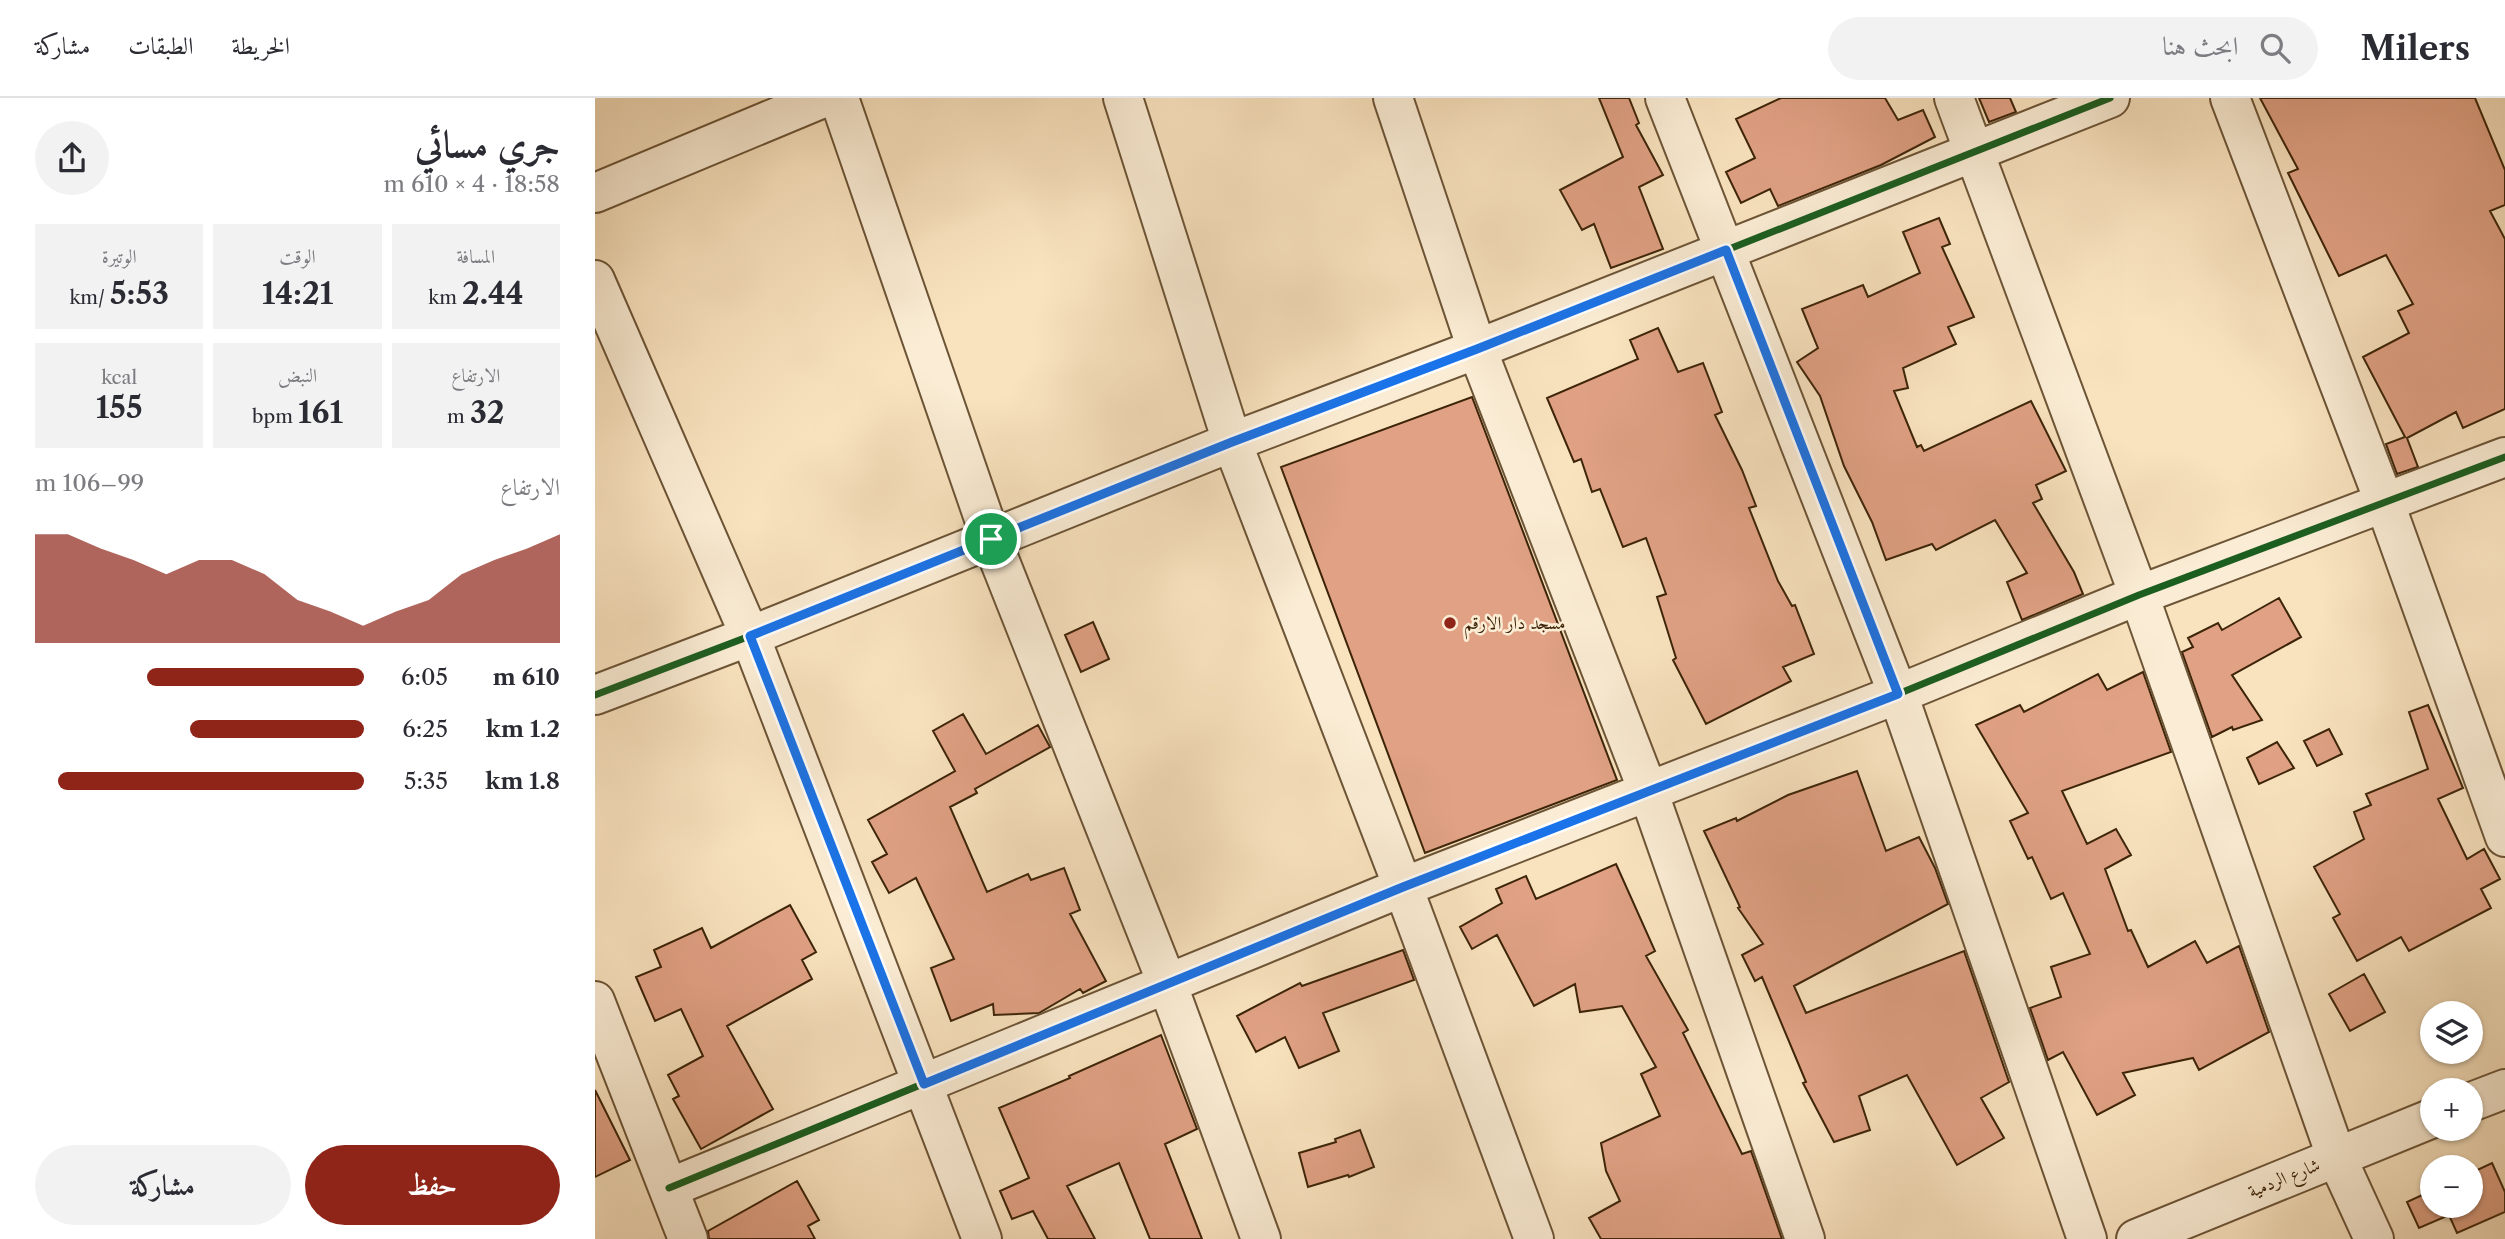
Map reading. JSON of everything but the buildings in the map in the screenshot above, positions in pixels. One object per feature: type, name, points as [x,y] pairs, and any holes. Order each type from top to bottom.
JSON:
[{"type":"street","points":[[595,193],[823,98]]},
{"type":"street","points":[[839,98],[991,539],[1167,983],[1261,1239]]},
{"type":"street","points":[[1123,98],[1232,442],[1403,887],[1534,1239]]},
{"type":"street","points":[[1393,98],[1477,349],[1648,791],[1805,1239]]},
{"type":"street","points":[[1665,98],[1898,694],[2087,1239]]},
{"type":"street","points":[[1954,98],[2139,595],[2336,1156],[2374,1239]]},
{"type":"street","points":[[595,695],[2110,98]]},
{"type":"street","points":[[2230,98],[2384,501],[2505,837]]},
{"type":"street","points":[[595,280],[750,636],[982,1239]]},
{"type":"street","points":[[669,1188],[1403,887],[1898,694],[2139,595],[2505,457]]},
{"type":"street","points":[[595,1001],[607,1071],[669,1188],[688,1239]]},
{"type":"street","points":[[2483,1097],[2505,1089]]},
{"type":"street","name":"شارع الردمية","points":[[2136,1239],[2420,1123]]},
{"type":"cycle path","points":[[595,695],[2110,98]]},
{"type":"cycle path","points":[[669,1188],[1403,887],[1898,694],[2139,595],[2505,457]]},
{"type":"place","name":"مسجد دار الارقم","points":[[1450,623]]},
{"type":"route","points":[[1726,250],[1898,694],[1403,887],[924,1084],[750,636],[991,539],[1726,250]]}]
